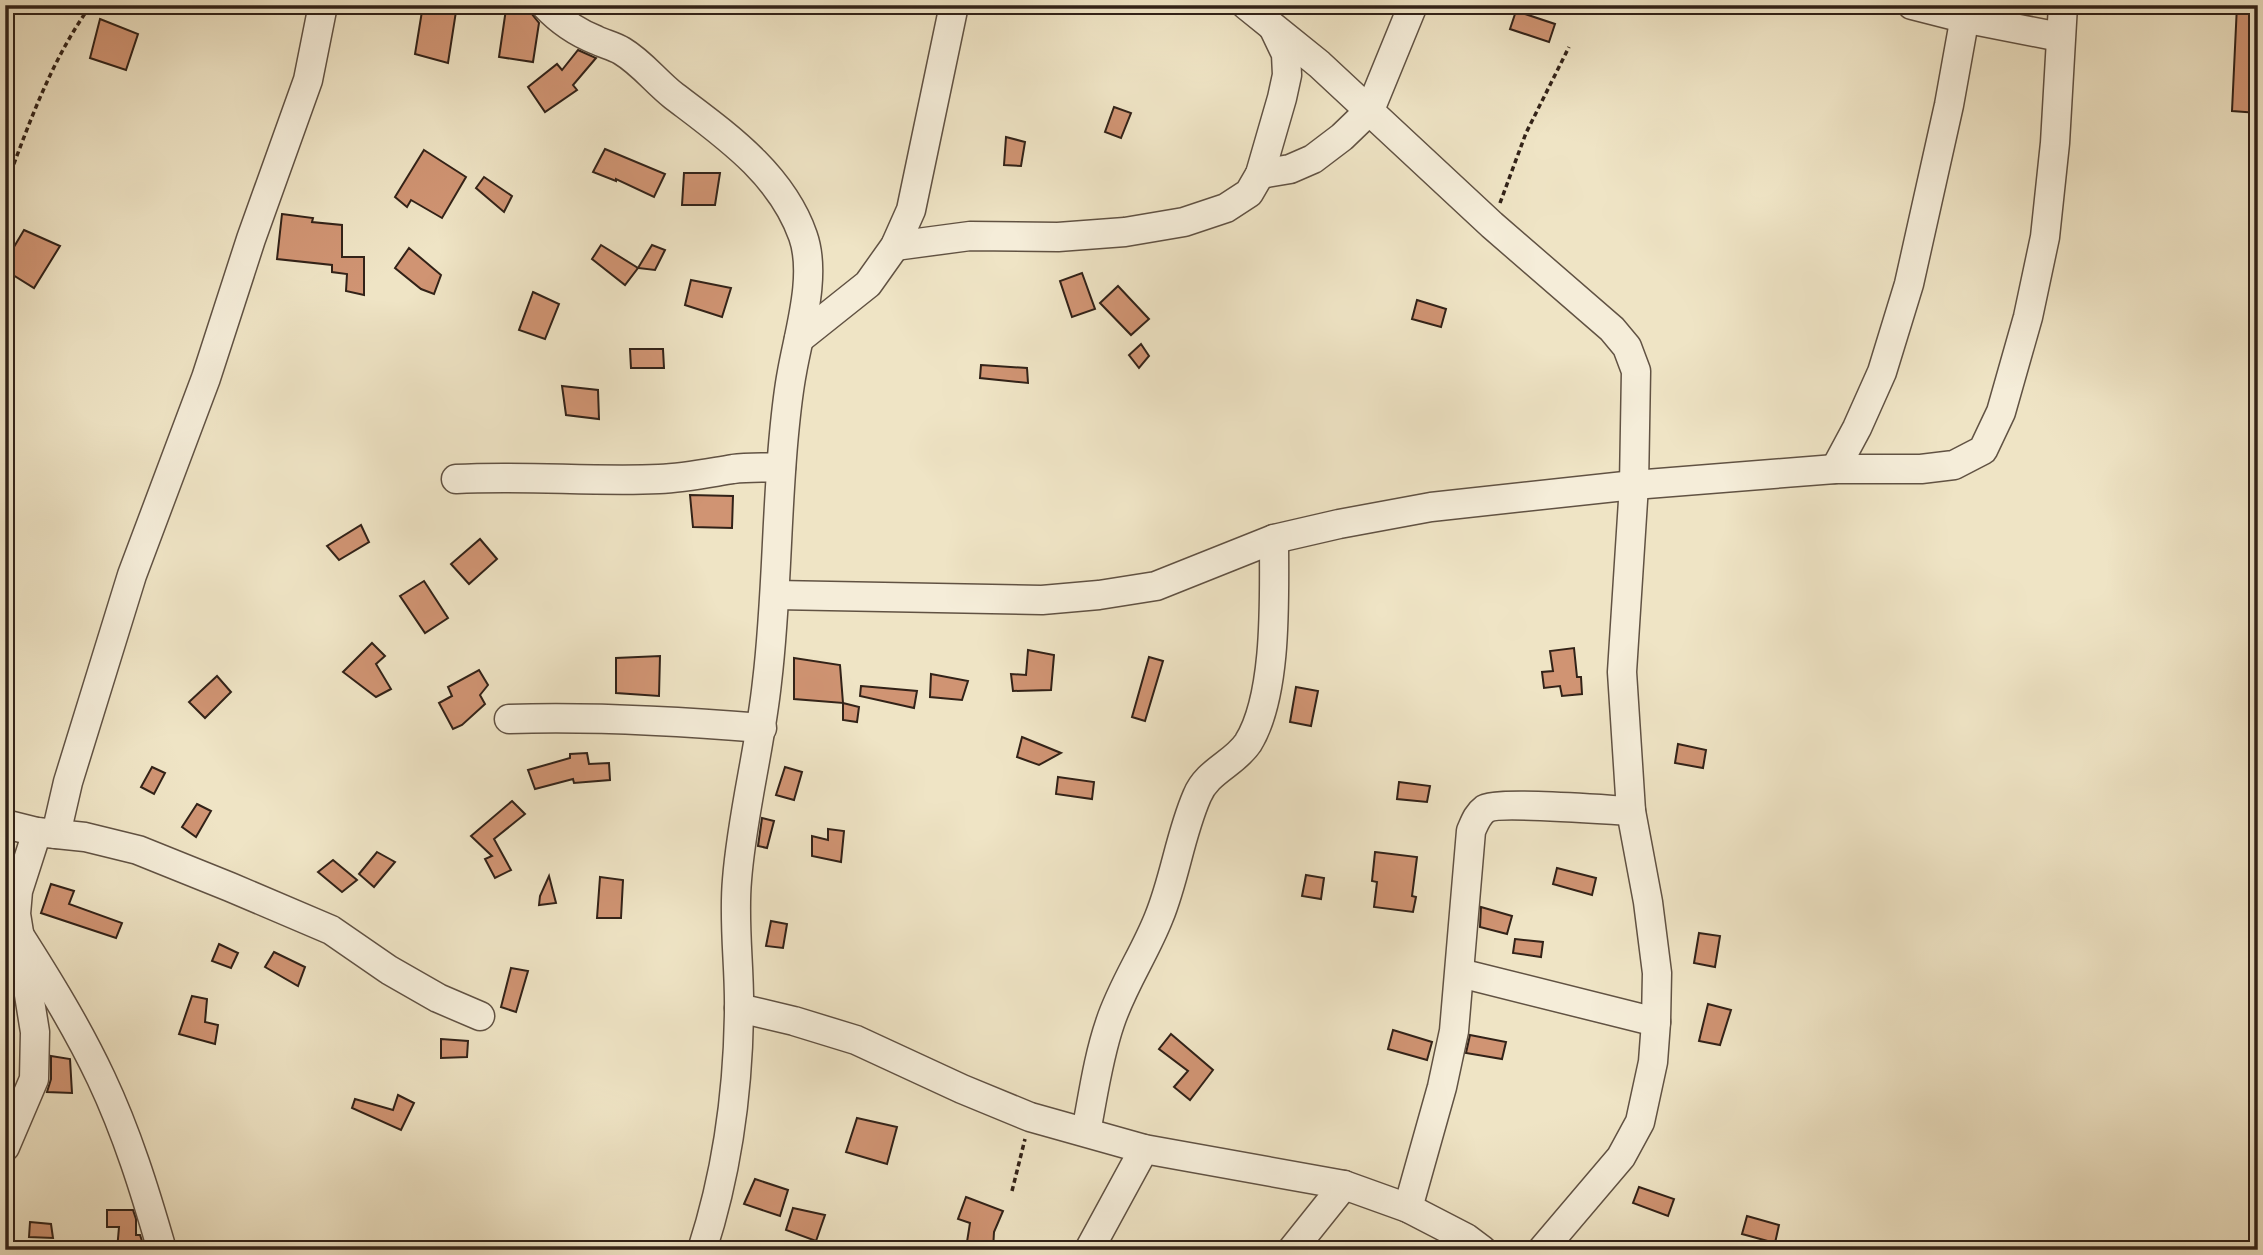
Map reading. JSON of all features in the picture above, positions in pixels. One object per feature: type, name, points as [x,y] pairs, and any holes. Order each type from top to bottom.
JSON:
[{"type":"street","points":[[5,1147],[34,1080],[36,1032],[18,933],[18,891],[68,782],[131,575],[206,378],[251,239],[308,80],[323,5]]},
{"type":"street","points":[[545,5],[573,29],[620,50],[643,66],[672,94],[698,111],[742,150],[779,190],[805,246],[807,278],[787,400],[781,467],[776,595],[762,728],[743,826],[737,881],[740,1008],[737,1089],[726,1150],[702,1250]]},
{"type":"street","points":[[799,339],[867,284],[895,246],[911,210],[954,5]]},
{"type":"street","points":[[1246,5],[1370,110],[1493,225],[1612,329],[1627,346],[1636,371],[1634,485],[1622,672],[1631,811],[1648,902],[1657,973],[1653,1062],[1640,1122],[1620,1157],[1542,1250]]},
{"type":"street","points":[[1260,174],[1290,169],[1312,159],[1370,110],[1413,5]]},
{"type":"street","points":[[1912,5],[1965,12],[2060,37]]},
{"type":"street","points":[[776,595],[1042,600],[1099,595],[1156,586],[1273,539],[1431,507],[1634,485],[1835,469],[1921,469],[1954,465],[1983,450],[2001,412],[2028,317],[2045,237],[2055,143],[2063,5]]},
{"type":"street","points":[[1835,469],[1882,372],[1909,284],[1949,105],[1965,12]]},
{"type":"street","points":[[895,246],[970,236],[1058,237],[1125,232],[1184,222],[1226,208],[1249,193],[1260,174],[1282,98],[1287,75],[1286,54],[1275,29]]},
{"type":"street","points":[[456,479],[503,476],[596,480],[661,479],[690,477],[736,468],[781,467]]},
{"type":"street","points":[[1086,1132],[1110,1023],[1160,917],[1200,788],[1213,772],[1246,746],[1257,726],[1270,656],[1274,606],[1273,539]]},
{"type":"street","points":[[509,719],[646,718],[762,728]]},
{"type":"street","points":[[1408,1208],[1452,1042],[1461,973],[1471,831],[1476,817],[1487,807],[1509,806],[1631,811]]},
{"type":"street","points":[[5,824],[46,833],[85,837],[138,850],[230,887],[331,930],[388,970],[438,998],[480,1016]]},
{"type":"street","points":[[18,933],[65,1008],[101,1078],[125,1134],[162,1250]]},
{"type":"street","points":[[1461,973],[1656,1022]]},
{"type":"street","points":[[740,1008],[856,1040],[1030,1117],[1143,1149],[1344,1185],[1408,1208],[1466,1238],[1482,1250]]},
{"type":"street","points":[[1089,1250],[1143,1149]]},
{"type":"street","points":[[1292,1250],[1344,1185]]},
{"type":"path","points":[[5,188],[31,119],[73,30],[91,5]]},
{"type":"path","points":[[1493,225],[1526,133],[1569,47]]},
{"type":"path","points":[[1012,1191],[1030,1117]]},
{"type":"building","points":[[423,5],[457,5],[448,63],[415,54]]},
{"type":"building","points":[[2237,5],[2258,5],[2258,113],[2232,111]]},
{"type":"building","points":[[506,9],[531,13],[539,23],[533,62],[499,57]]},
{"type":"building","points":[[1516,11],[1555,24],[1549,42],[1510,29]]},
{"type":"building","points":[[100,19],[138,34],[126,70],[90,58]]},
{"type":"building","points":[[578,50],[596,58],[573,85],[577,90],[545,112],[528,87],[557,64],[562,70]]},
{"type":"building","points":[[1114,107],[1131,113],[1121,138],[1105,132]]},
{"type":"building","points":[[1006,137],[1025,142],[1021,166],[1004,165]]},
{"type":"building","points":[[605,149],[665,174],[654,197],[616,179],[593,172]]},
{"type":"building","points":[[424,150],[466,177],[442,218],[411,200],[407,207],[395,197]]},
{"type":"building","points":[[684,173],[720,173],[715,205],[682,205]]},
{"type":"building","points":[[484,177],[512,196],[504,212],[476,188]]},
{"type":"building","points":[[282,214],[313,218],[312,222],[342,225],[342,257],[364,257],[364,295],[346,291],[347,274],[332,272],[332,265],[277,259]]},
{"type":"building","points":[[24,230],[60,246],[34,288],[5,270],[5,262]]},
{"type":"building","points":[[601,245],[638,268],[625,285],[592,259]]},
{"type":"building","points":[[652,245],[665,250],[655,270],[638,268]]},
{"type":"building","points":[[409,248],[441,275],[434,294],[421,289],[395,268]]},
{"type":"building","points":[[1082,273],[1095,309],[1072,317],[1060,281]]},
{"type":"building","points":[[691,280],[731,288],[722,317],[685,305]]},
{"type":"building","points":[[1118,286],[1149,319],[1131,335],[1100,303]]},
{"type":"building","points":[[533,292],[559,304],[545,339],[519,330]]},
{"type":"building","points":[[1417,300],[1446,309],[1441,327],[1412,319]]},
{"type":"building","points":[[1141,344],[1149,356],[1139,368],[1129,355]]},
{"type":"building","points":[[630,349],[663,349],[664,368],[631,368]]},
{"type":"building","points":[[981,365],[1027,368],[1028,383],[980,378]]},
{"type":"building","points":[[562,386],[598,390],[599,419],[566,415]]},
{"type":"building","points":[[690,495],[733,496],[732,528],[693,527]]},
{"type":"building","points":[[361,525],[369,542],[339,560],[327,546]]},
{"type":"building","points":[[480,539],[497,559],[469,584],[451,564]]},
{"type":"building","points":[[424,581],[448,618],[425,633],[400,596]]},
{"type":"building","points":[[372,643],[385,656],[376,664],[391,689],[376,697],[343,672]]},
{"type":"building","points":[[1574,648],[1582,694],[1562,696],[1560,686],[1544,688],[1542,672],[1553,671],[1550,651]]},
{"type":"building","points":[[1028,650],[1054,655],[1051,690],[1013,691],[1011,674],[1026,675]]},
{"type":"building","points":[[660,656],[659,696],[616,693],[616,658]]},
{"type":"building","points":[[1149,657],[1163,661],[1145,721],[1132,717]]},
{"type":"building","points":[[794,658],[840,665],[843,703],[794,699]]},
{"type":"building","points":[[479,670],[488,685],[480,695],[485,704],[462,725],[453,729],[439,703],[452,696],[448,687]]},
{"type":"building","points":[[931,674],[968,681],[962,700],[930,697]]},
{"type":"building","points":[[217,676],[231,692],[205,718],[189,702]]},
{"type":"building","points":[[861,686],[917,691],[914,708],[860,696]]},
{"type":"building","points":[[1296,687],[1318,691],[1311,726],[1290,722]]},
{"type":"building","points":[[843,703],[859,707],[857,722],[843,720]]},
{"type":"building","points":[[1022,737],[1061,753],[1039,765],[1017,757]]},
{"type":"building","points":[[1678,744],[1706,750],[1703,768],[1675,763]]},
{"type":"building","points":[[587,753],[589,764],[609,763],[610,780],[574,783],[573,779],[535,789],[528,770],[570,758],[570,754]]},
{"type":"building","points":[[152,767],[165,773],[154,794],[141,787]]},
{"type":"building","points":[[785,767],[802,772],[794,800],[776,795]]},
{"type":"building","points":[[1058,777],[1094,782],[1092,799],[1056,794]]},
{"type":"building","points":[[1399,782],[1430,786],[1427,802],[1397,799]]},
{"type":"building","points":[[512,801],[525,814],[494,839],[511,870],[495,878],[485,859],[492,856],[471,836]]},
{"type":"building","points":[[197,804],[211,811],[196,837],[182,827]]},
{"type":"building","points":[[762,818],[774,821],[767,848],[758,846]]},
{"type":"building","points":[[828,829],[844,831],[841,862],[812,856],[812,836],[828,840]]},
{"type":"building","points":[[377,852],[395,862],[374,887],[359,874]]},
{"type":"building","points":[[1375,852],[1417,857],[1412,896],[1416,897],[1413,912],[1374,907],[1377,882],[1372,881]]},
{"type":"building","points":[[333,860],[357,880],[342,892],[318,872]]},
{"type":"building","points":[[1557,868],[1596,878],[1592,895],[1553,884]]},
{"type":"building","points":[[1306,875],[1324,878],[1321,899],[1302,896]]},
{"type":"building","points":[[549,876],[556,903],[539,905],[540,896]]},
{"type":"building","points":[[600,877],[623,880],[621,918],[597,918]]},
{"type":"building","points":[[51,884],[74,891],[69,904],[122,923],[116,938],[41,913]]},
{"type":"building","points":[[1481,907],[1512,916],[1507,934],[1480,927]]},
{"type":"building","points":[[771,921],[787,924],[783,948],[766,946]]},
{"type":"building","points":[[1699,933],[1720,936],[1715,967],[1694,963]]},
{"type":"building","points":[[1515,939],[1543,942],[1541,957],[1513,953]]},
{"type":"building","points":[[219,944],[238,953],[231,968],[212,961]]},
{"type":"building","points":[[274,952],[305,967],[298,986],[265,967]]},
{"type":"building","points":[[511,968],[528,971],[516,1012],[501,1007]]},
{"type":"building","points":[[192,996],[207,999],[205,1022],[218,1025],[215,1044],[179,1034]]},
{"type":"building","points":[[1708,1004],[1731,1010],[1720,1045],[1699,1041]]},
{"type":"building","points":[[1393,1030],[1432,1042],[1427,1060],[1388,1049]]},
{"type":"building","points":[[1171,1034],[1213,1070],[1190,1100],[1174,1087],[1188,1071],[1159,1049]]},
{"type":"building","points":[[1470,1035],[1506,1042],[1502,1059],[1466,1053]]},
{"type":"building","points":[[441,1039],[468,1041],[467,1057],[441,1058]]},
{"type":"building","points":[[51,1056],[70,1059],[72,1093],[47,1092],[51,1079]]},
{"type":"building","points":[[398,1095],[414,1103],[401,1130],[352,1108],[355,1099],[393,1110]]},
{"type":"building","points":[[857,1118],[897,1127],[887,1164],[846,1152]]},
{"type":"building","points":[[755,1179],[788,1190],[780,1216],[744,1204]]},
{"type":"building","points":[[1639,1187],[1674,1199],[1668,1216],[1633,1203]]},
{"type":"building","points":[[966,1197],[1003,1211],[994,1232],[993,1250],[966,1248],[970,1223],[958,1219]]},
{"type":"building","points":[[793,1208],[825,1215],[816,1241],[786,1230]]},
{"type":"building","points":[[107,1210],[133,1210],[136,1235],[140,1235],[145,1250],[117,1250],[119,1227],[107,1227]]},
{"type":"building","points":[[1747,1216],[1779,1225],[1775,1243],[1742,1234]]},
{"type":"building","points":[[30,1222],[51,1224],[53,1238],[29,1237]]}]
